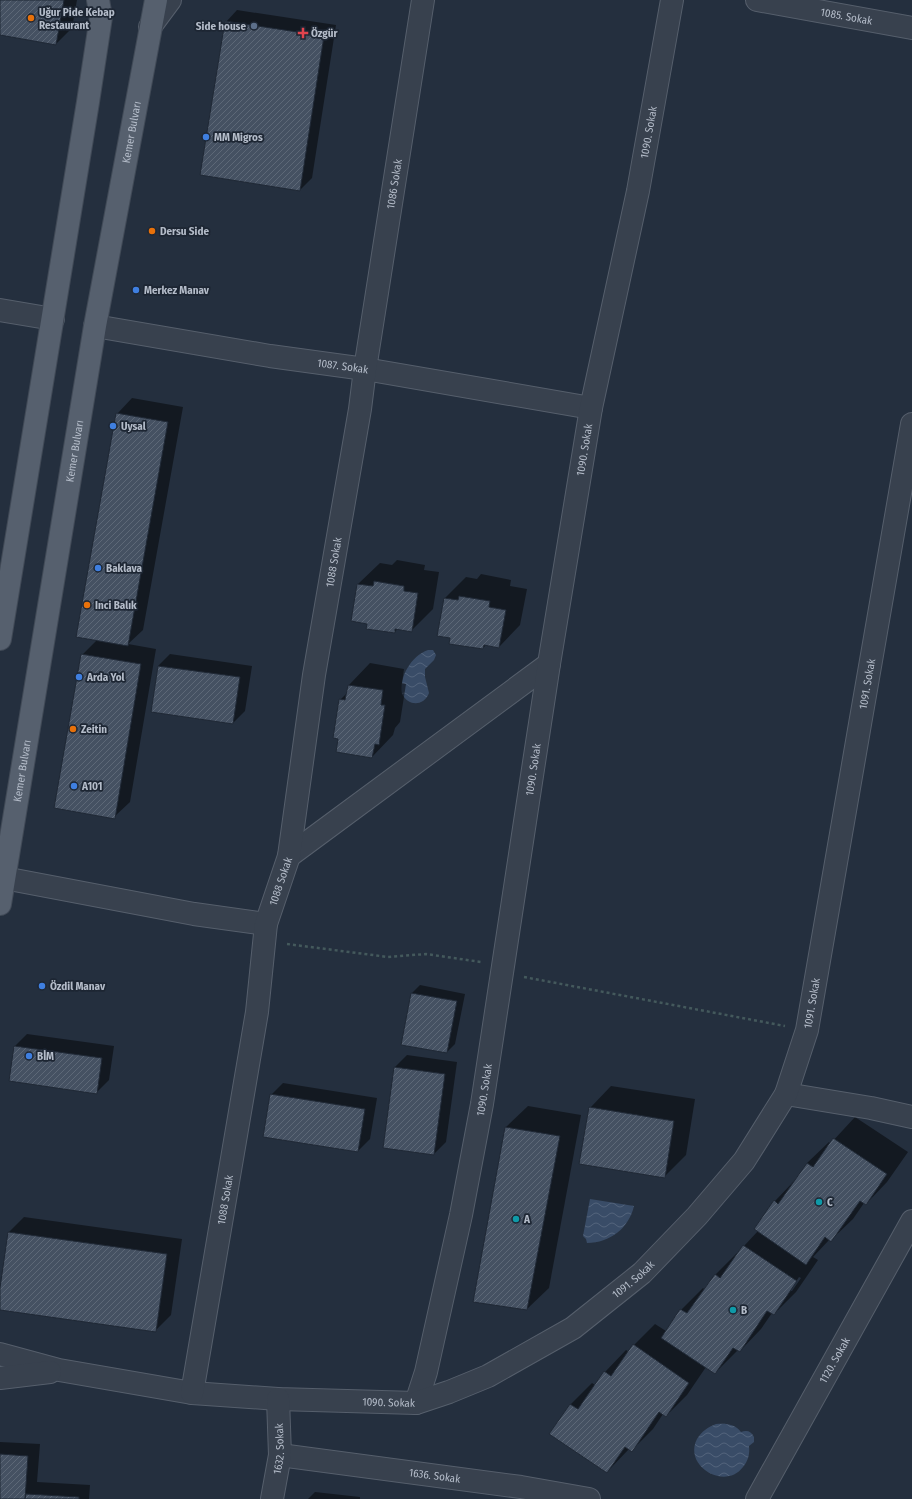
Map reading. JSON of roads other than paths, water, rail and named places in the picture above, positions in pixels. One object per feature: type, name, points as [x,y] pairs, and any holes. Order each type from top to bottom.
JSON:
[{"type":"main road","name":"Kemer Bulvarı","points":[[0,904],[95,326],[156,0]]},
{"type":"main road","points":[[0,639],[53,319],[101,6]]},
{"type":"street","points":[[150,27],[170,0]]},
{"type":"street","name":"1086 Sokak","points":[[365,368],[423,0]]},
{"type":"street","name":"1090. Sokak","points":[[59,1370],[192,1393],[278,1399],[416,1403],[426,1372],[461,1215],[482,1104],[549,664],[591,408],[638,191],[672,0]]},
{"type":"street","name":"1085. Sokak","points":[[757,0],[912,28]]},
{"type":"street","points":[[0,310],[53,319]]},
{"type":"street","name":"1087. Sokak","points":[[95,326],[270,356],[365,368],[591,408]]},
{"type":"street","name":"1088 Sokak","points":[[192,1393],[257,1012],[266,932],[289,856],[314,675],[359,417],[365,368]]},
{"type":"street","name":"1091. Sokak","points":[[416,1403],[449,1392],[488,1376],[573,1328],[642,1273],[697,1216],[744,1161],[786,1094],[807,1030],[912,424]]},
{"type":"street","points":[[289,856],[549,664]]},
{"type":"street","points":[[4,878],[194,914],[266,932]]},
{"type":"street","points":[[786,1094],[871,1108],[912,1117]]},
{"type":"street","name":"1120. Sokak","points":[[757,1499],[912,1221]]},
{"type":"street","points":[[0,1354],[59,1370]]},
{"type":"street","points":[[0,1378],[59,1370]]},
{"type":"street","name":"1632. Sokak","points":[[272,1499],[280,1455],[278,1399]]},
{"type":"street","name":"1636. Sokak","points":[[280,1455],[521,1487],[589,1499]]},
{"type":"water","points":[[428,650],[433,650],[436,655],[434,660],[425,669],[425,677],[429,693],[424,700],[412,703],[402,694],[402,681],[404,674],[416,657]]},
{"type":"water","points":[[590,1199],[634,1206],[628,1221],[617,1233],[603,1240],[587,1243],[583,1236]]},
{"type":"water","points":[[716,1424],[736,1427],[741,1432],[750,1432],[754,1437],[754,1442],[749,1446],[748,1457],[745,1465],[735,1474],[726,1477],[717,1476],[708,1472],[701,1466],[696,1458],[694,1449],[697,1439],[701,1434],[710,1426]]},
{"type":"place","name":"Uğur Pide Kebap Restaurant","points":[[31,18]]},
{"type":"place","name":"Side house","points":[[254,26]]},
{"type":"place","name":"Özgür","points":[[303,33]]},
{"type":"place","name":"MM Migros","points":[[206,137]]},
{"type":"place","name":"Dersu Side","points":[[152,231]]},
{"type":"place","name":"Merkez Manav","points":[[136,290]]},
{"type":"place","name":"Uysal","points":[[113,426]]},
{"type":"place","name":"Baklava","points":[[98,568]]},
{"type":"place","name":"Inci Balık","points":[[87,605]]},
{"type":"place","name":"Arda Yol","points":[[79,677]]},
{"type":"place","name":"Zeitin","points":[[73,729]]},
{"type":"place","name":"A101","points":[[74,786]]},
{"type":"place","name":"Özdil Manav","points":[[42,986]]},
{"type":"place","name":"BİM","points":[[29,1056]]},
{"type":"place","name":"C","points":[[819,1202]]},
{"type":"place","name":"A","points":[[516,1219]]},
{"type":"place","name":"B","points":[[733,1310]]}]
